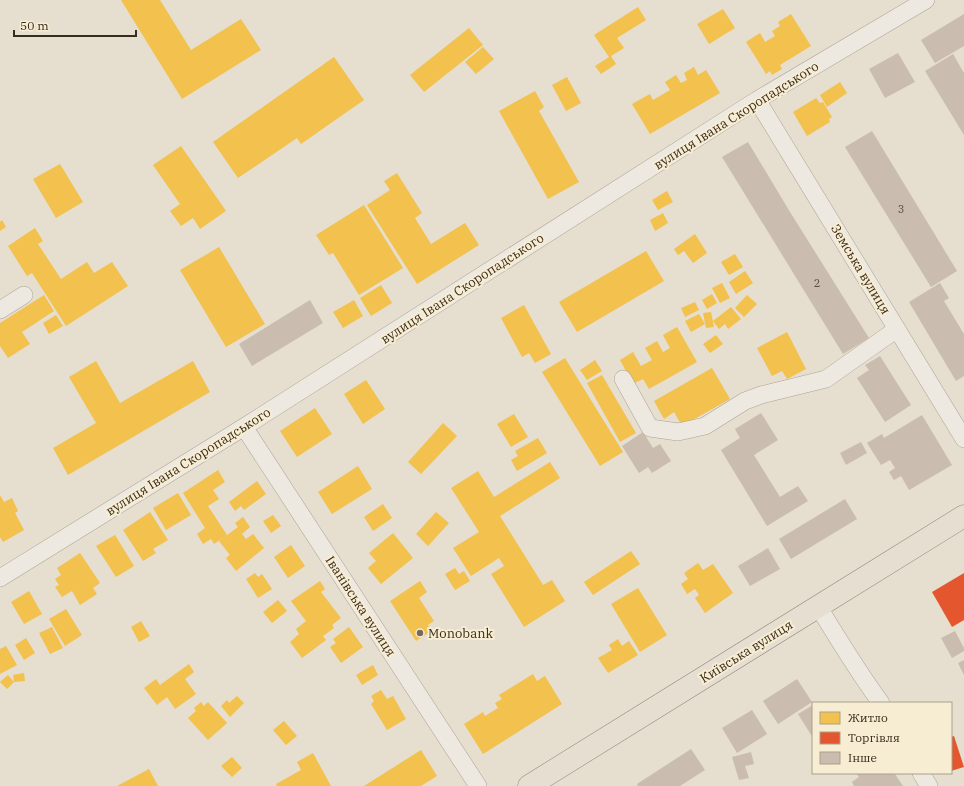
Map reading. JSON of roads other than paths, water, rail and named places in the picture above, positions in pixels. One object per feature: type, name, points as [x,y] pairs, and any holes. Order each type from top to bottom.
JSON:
[{"type":"main road","name":"Київська вулиця","points":[[529,786],[964,516]]},
{"type":"street","name":"вулиця Івана Скоропадського","points":[[0,578],[244,427],[757,100],[926,0]]},
{"type":"street","name":"Земська вулиця","points":[[757,100],[964,438]]},
{"type":"street","points":[[0,310],[24,295]]},
{"type":"street","points":[[623,379],[650,428],[678,432],[705,426],[745,401],[761,395],[826,379],[897,329]]},
{"type":"street","name":"Іванівська вулиця","points":[[244,427],[478,786]]},
{"type":"street","points":[[818,606],[862,677],[880,702]]},
{"type":"street","points":[[922,774],[929,786]]},
{"type":"place","name":"Monobank","points":[[420,633]]}]
